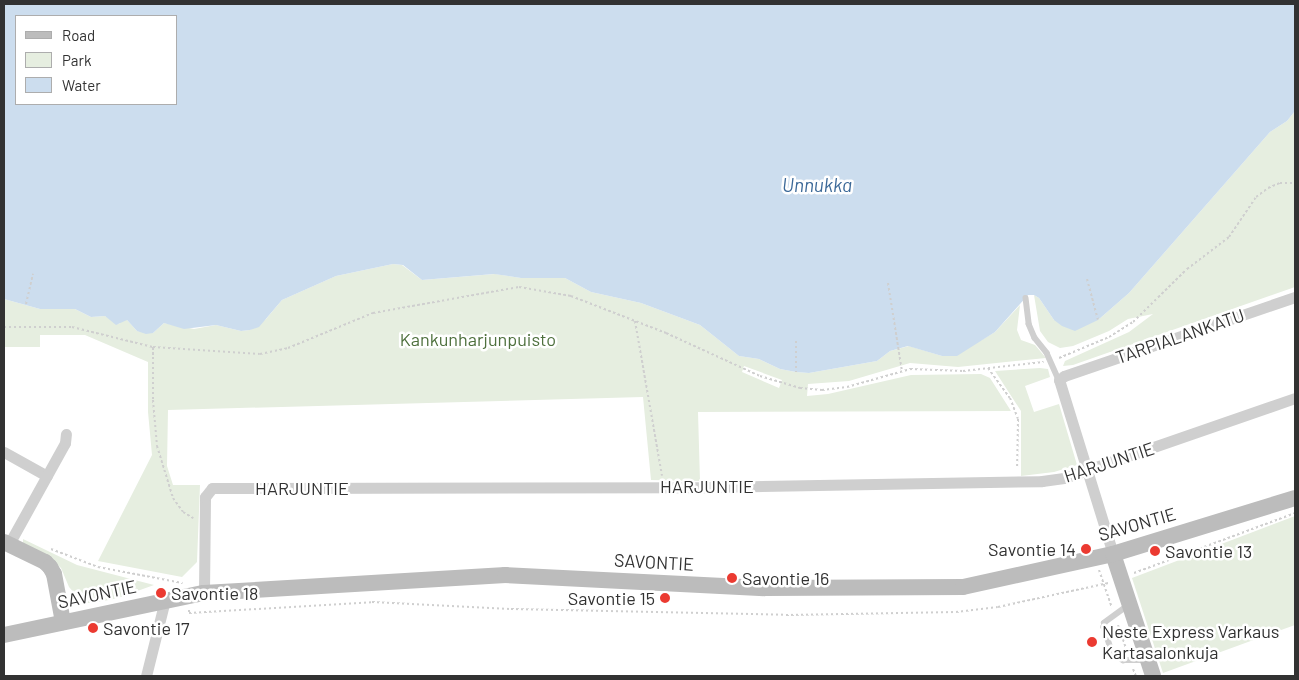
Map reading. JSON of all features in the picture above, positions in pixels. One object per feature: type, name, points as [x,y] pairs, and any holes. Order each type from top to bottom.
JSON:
[{"type":"street","name":"TARPIALANKATU","points":[[1061,378],[1295,296]]},
{"type":"street","points":[[1061,378],[1086,471],[1153,676]]},
{"type":"street","name":"HARJUNTIE","points":[[196,594],[207,492],[212,488],[1016,482],[1064,478],[1295,398]]},
{"type":"street","points":[[63,622],[54,574],[50,567],[46,562],[7,543],[65,443],[66,434]]},
{"type":"street","points":[[4,452],[47,476]]},
{"type":"street","name":"SAVONTIE","points":[[4,636],[196,594],[505,575],[765,588],[963,588],[1113,554],[1295,498]]},
{"type":"street","points":[[146,676],[165,600]]},
{"type":"lane","points":[[1026,298],[1029,324],[1035,338],[1061,378]]},
{"type":"lane","points":[[1130,605],[1105,623],[1104,627],[1112,652],[1122,660],[1148,659]]},
{"type":"path","points":[[4,327],[72,326],[153,347],[273,352],[288,348],[373,313],[519,287],[571,296],[635,321],[760,376],[800,388],[822,390],[847,387],[902,371],[988,368],[1013,364],[1051,362],[1109,337],[1133,322],[1186,269],[1229,237],[1256,197],[1268,188],[1280,184],[1295,183]]},
{"type":"path","points":[[26,304],[34,274]]},
{"type":"path","points":[[1087,278],[1098,320]]},
{"type":"path","points":[[888,283],[902,371]]},
{"type":"path","points":[[635,321],[664,486]]},
{"type":"path","points":[[796,341],[796,372]]},
{"type":"path","points":[[153,347],[154,410],[157,446],[164,472],[173,498],[183,512],[190,518],[204,522]]},
{"type":"path","points":[[988,368],[1010,398],[1018,419],[1016,482]]},
{"type":"path","points":[[51,549],[98,567],[186,583],[196,594],[189,612],[372,602],[511,609],[795,615],[956,612],[998,607],[1104,584],[1295,513]]},
{"type":"green space","points":[[1295,111],[1295,287],[1073,365],[1063,366],[1065,361],[1129,332],[1153,314],[1128,319],[1109,331],[1073,346],[1060,348],[1048,342],[1040,331],[1034,295],[1039,298],[1054,320],[1098,320],[1129,293],[1270,132],[1287,121]]},
{"type":"green space","name":"Kankunharjunpuisto","points":[[393,264],[402,265],[422,280],[495,274],[521,278],[565,278],[591,292],[641,303],[700,325],[739,356],[759,359],[780,369],[809,373],[877,361],[890,351],[909,346],[942,356],[980,341],[995,332],[1020,305],[1017,330],[1021,340],[1035,345],[1046,358],[958,367],[910,363],[849,381],[808,384],[807,396],[828,394],[911,375],[981,374],[990,378],[1011,411],[698,412],[700,481],[651,480],[643,397],[168,410],[167,466],[173,485],[200,485],[197,562],[182,577],[98,561],[152,455],[148,412],[148,362],[85,335],[40,335],[40,347],[4,347],[4,299],[40,309],[75,309],[91,317],[105,316],[119,324],[123,319],[127,320],[137,331],[153,333],[164,323],[194,329],[216,325],[241,331],[250,330],[266,319],[282,300],[336,276]],"holes":[[[744,366],[782,380],[779,388],[742,372]]]},
{"type":"green space","points":[[1048,369],[1050,377],[1025,386],[1034,412],[1059,404],[1077,465],[1054,472],[1021,476],[1021,411],[995,371]]},
{"type":"green space","points":[[1295,516],[1295,625],[1163,673],[1132,578]]},
{"type":"green space","points":[[23,539],[77,565],[154,585],[118,598],[94,603],[83,603],[69,587],[61,568],[50,558],[23,543]]},
{"type":"water","name":"Unnukka","points":[[4,4],[1295,4],[1295,111],[1287,121],[1270,132],[1129,293],[1098,320],[1075,331],[1062,326],[1054,320],[1039,298],[1034,295],[1028,295],[995,332],[957,356],[942,356],[908,346],[890,351],[877,361],[809,373],[796,372],[780,369],[759,359],[739,356],[700,325],[641,303],[591,292],[565,278],[521,278],[494,274],[422,280],[403,265],[393,264],[336,276],[282,300],[259,327],[250,330],[241,331],[216,325],[184,329],[164,323],[153,333],[146,334],[137,331],[127,320],[116,325],[105,316],[91,317],[75,309],[40,309],[4,299]]},
{"type":"place","name":"Savontie 14","points":[[1086,549]]},
{"type":"place","name":"Savontie 13","points":[[1155,551]]},
{"type":"place","name":"Savontie 16","points":[[732,578]]},
{"type":"place","name":"Savontie 18","points":[[161,593]]},
{"type":"place","name":"Savontie 15","points":[[665,598]]},
{"type":"place","name":"Savontie 17","points":[[93,628]]},
{"type":"place","name":"Neste Express Varkaus Kartasalonkuja","points":[[1092,642]]}]
